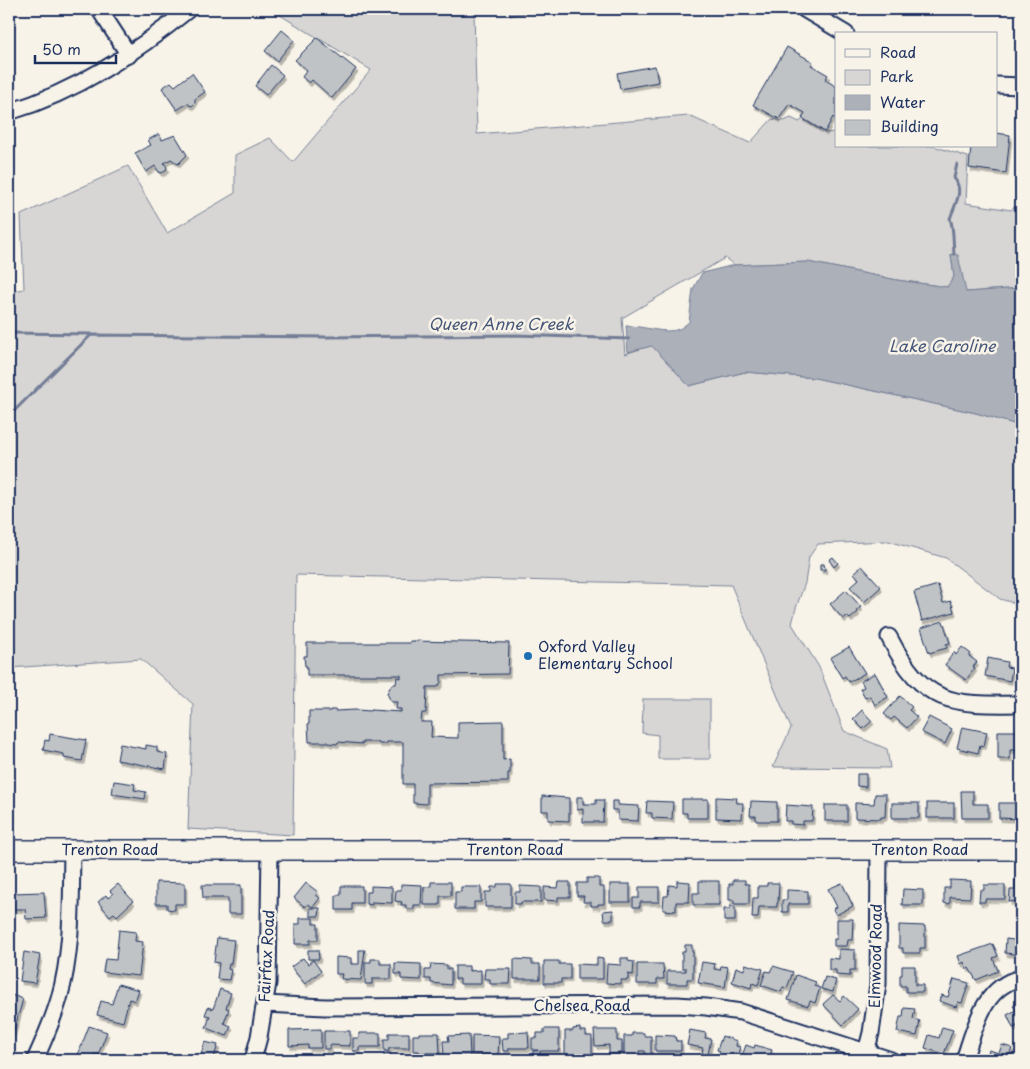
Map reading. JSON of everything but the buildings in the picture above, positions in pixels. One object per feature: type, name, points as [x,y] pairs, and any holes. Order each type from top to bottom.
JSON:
[{"type":"main road","name":"Trenton Road","points":[[9,850],[1021,850]]},
{"type":"street","points":[[99,9],[129,55]]},
{"type":"street","points":[[9,112],[66,89],[101,72],[160,33],[189,9]]},
{"type":"street","points":[[804,9],[843,32]]},
{"type":"street","points":[[998,85],[1021,86]]},
{"type":"street","points":[[889,637],[912,675],[926,688],[938,695],[961,703],[1021,704]]},
{"type":"street","points":[[35,1060],[52,1022],[64,977],[70,920],[72,850]]},
{"type":"street","name":"Fairfax Road","points":[[253,1060],[269,968],[270,850]]},
{"type":"street","name":"Elmwood Road","points":[[865,1056],[875,1014],[878,984],[879,850]]},
{"type":"street","points":[[964,1060],[977,1022],[986,1004],[1004,984],[1021,978]]},
{"type":"street","name":"Chelsea Road","points":[[264,1004],[325,1007],[676,1005],[706,1007],[740,1012],[865,1056],[891,1060]]},
{"type":"green space","points":[[270,9],[474,9],[477,134],[689,116],[750,143],[772,119],[784,121],[791,118],[799,122],[803,119],[824,133],[835,132],[835,148],[939,148],[968,157],[966,203],[1011,210],[1021,200],[1021,288],[966,292],[951,255],[954,277],[947,287],[897,280],[808,262],[734,265],[725,258],[622,318],[625,354],[652,345],[689,386],[745,372],[815,378],[976,413],[1021,426],[1021,605],[1000,599],[946,558],[888,541],[818,544],[809,557],[805,583],[792,624],[819,667],[844,731],[887,749],[890,768],[773,767],[791,728],[731,585],[296,575],[293,835],[188,829],[193,704],[141,659],[9,668],[9,292],[24,289],[21,215],[128,166],[167,233],[235,193],[235,155],[270,138],[293,162],[371,70]]},
{"type":"green space","points":[[643,699],[710,699],[710,759],[658,759],[658,735],[642,733]]},
{"type":"water","points":[[509,9],[548,9],[510,16]]},
{"type":"water","name":"Lake Caroline","points":[[951,254],[958,255],[966,292],[1021,288],[1021,426],[976,413],[815,378],[745,372],[689,386],[652,346],[628,352],[626,326],[674,331],[689,322],[693,289],[702,273],[734,265],[808,262],[897,280],[947,287],[954,277]]},
{"type":"waterway","points":[[954,254],[953,231],[950,219],[959,193],[959,188],[954,178],[957,164]]},
{"type":"waterway","points":[[9,333],[91,334]]},
{"type":"waterway","name":"Queen Anne Creek","points":[[9,416],[91,335],[328,337],[516,335],[629,339]]},
{"type":"waterway","points":[[1021,552],[1021,581]]},
{"type":"place","name":"Oxford Valley Elementary School","points":[[528,656]]}]
